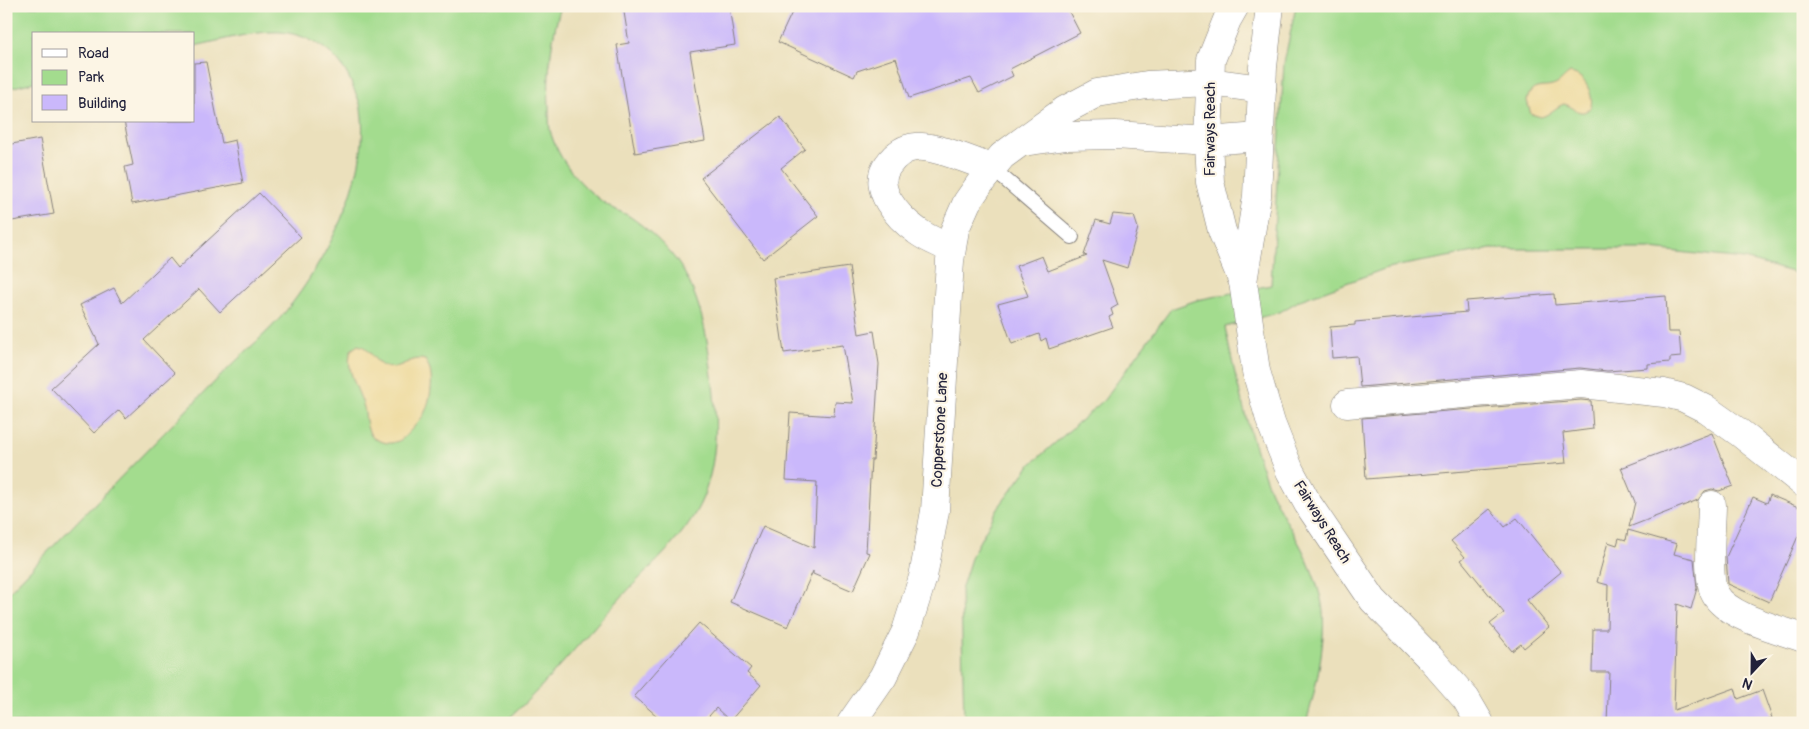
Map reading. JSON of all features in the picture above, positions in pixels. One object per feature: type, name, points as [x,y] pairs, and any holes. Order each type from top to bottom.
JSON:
[{"type":"street","name":"Fairways Reach","points":[[1235,6],[1227,20],[1211,60],[1208,141],[1210,182],[1222,232],[1243,282],[1256,371],[1271,423],[1290,471],[1304,496],[1373,600],[1430,658],[1466,699],[1480,723]]},
{"type":"street","name":"Fairways Reach","points":[[1243,282],[1257,196],[1262,89],[1270,6]]},
{"type":"street","name":"Copperstone Lane","points":[[851,723],[883,677],[906,631],[923,577],[935,511],[951,249],[954,228],[967,202],[1002,156],[1065,110],[1097,93],[1146,85],[1210,82],[1262,89]]},
{"type":"street","points":[[1019,142],[1067,136],[1115,135],[1208,141],[1259,137]]},
{"type":"street","points":[[951,249],[918,232],[901,217],[888,201],[882,184],[885,168],[897,153],[916,147],[941,151],[993,168]]},
{"type":"street","points":[[1347,404],[1581,384],[1664,393],[1684,398],[1706,408],[1740,432],[1803,483]]},
{"type":"street","points":[[1712,506],[1711,574],[1714,593],[1723,605],[1736,614],[1803,638]]},
{"type":"lane","points":[[993,168],[1072,237]]},
{"type":"green space","points":[[6,6],[561,6],[552,44],[549,69],[549,122],[553,141],[564,162],[588,190],[606,204],[629,216],[648,231],[676,260],[690,283],[706,335],[714,393],[715,441],[706,489],[690,521],[667,550],[616,603],[548,679],[504,723],[6,723],[6,595],[201,396],[270,329],[297,297],[328,247],[341,220],[352,191],[359,163],[362,135],[359,102],[351,82],[340,64],[334,56],[317,44],[298,35],[288,33],[266,32],[195,46],[195,32],[32,32],[32,82],[6,89]]},
{"type":"green space","points":[[1296,6],[1803,6],[1803,275],[1744,259],[1651,249],[1491,249],[1387,268],[1300,300],[1280,312],[1225,327],[1242,402],[1264,474],[1277,503],[1305,554],[1320,595],[1323,609],[1323,641],[1314,693],[1306,723],[964,723],[961,590],[972,555],[998,508],[1030,465],[1104,400],[1171,309],[1197,300],[1271,285],[1284,63]]},
{"type":"sand","points":[[1570,73],[1581,78],[1587,86],[1592,100],[1590,108],[1580,112],[1564,104],[1541,117],[1531,114],[1527,101],[1532,91],[1557,84]]},
{"type":"sand","points":[[358,345],[363,346],[378,363],[386,367],[396,367],[420,359],[425,360],[428,366],[431,388],[426,410],[404,438],[390,443],[384,442],[373,438],[368,430],[363,404],[352,377],[350,364],[351,350]]},
{"type":"building","points":[[623,6],[729,6],[735,45],[690,52],[705,141],[635,153],[617,45],[629,43]]},
{"type":"building","points":[[795,6],[1066,6],[1080,33],[1010,69],[1013,76],[979,93],[971,78],[909,98],[896,58],[857,71],[854,77],[778,42]]},
{"type":"building","points":[[206,62],[222,143],[235,140],[243,183],[132,204],[125,167],[133,165],[124,122],[195,122],[195,63]]},
{"type":"building","points":[[780,117],[805,149],[781,168],[818,216],[763,259],[701,178]]},
{"type":"building","points":[[40,139],[54,214],[6,222],[6,145]]},
{"type":"building","points":[[259,193],[301,237],[220,312],[199,289],[144,340],[175,373],[126,418],[119,410],[94,433],[51,388],[99,344],[80,305],[114,288],[122,303],[170,258],[178,268]]},
{"type":"building","points":[[1113,214],[1134,216],[1138,228],[1127,268],[1102,260],[1118,305],[1111,309],[1113,315],[1109,317],[1113,327],[1049,349],[1046,338],[1041,341],[1039,334],[1012,344],[998,304],[1028,296],[1016,266],[1042,256],[1048,271],[1087,256],[1084,255],[1096,220],[1110,224]]},
{"type":"building","points":[[849,267],[859,334],[874,331],[879,364],[866,552],[870,553],[853,591],[813,574],[813,571],[788,627],[730,602],[763,526],[814,548],[817,482],[786,480],[790,413],[834,416],[835,402],[853,403],[843,345],[784,353],[773,278]]},
{"type":"building","points":[[1554,294],[1555,305],[1666,296],[1668,332],[1679,332],[1681,357],[1670,358],[1670,362],[1648,364],[1648,368],[1607,371],[1580,368],[1360,387],[1357,356],[1332,358],[1330,327],[1355,325],[1355,322],[1467,312],[1466,301]]},
{"type":"building","points":[[1581,400],[1591,401],[1593,429],[1563,433],[1566,463],[1366,479],[1362,418]]},
{"type":"building","points":[[1712,433],[1733,486],[1719,491],[1712,489],[1705,491],[1698,500],[1629,527],[1635,502],[1621,468]]},
{"type":"building","points":[[1770,495],[1803,509],[1803,525],[1769,602],[1728,584],[1726,557],[1753,497],[1767,503]]},
{"type":"building","points":[[1490,509],[1505,527],[1517,518],[1561,572],[1527,600],[1549,627],[1524,648],[1521,644],[1512,651],[1490,624],[1504,613],[1461,560],[1465,557],[1451,541]]},
{"type":"building","points":[[1628,530],[1677,544],[1674,554],[1694,559],[1697,588],[1691,609],[1677,604],[1674,710],[1735,688],[1738,699],[1762,690],[1772,718],[1757,723],[1607,723],[1609,672],[1592,672],[1593,629],[1607,629],[1608,585],[1597,582],[1608,542],[1617,545],[1619,538],[1626,540]]},
{"type":"building","points":[[699,623],[751,668],[747,673],[761,685],[730,721],[716,708],[703,723],[665,723],[634,696]]}]
